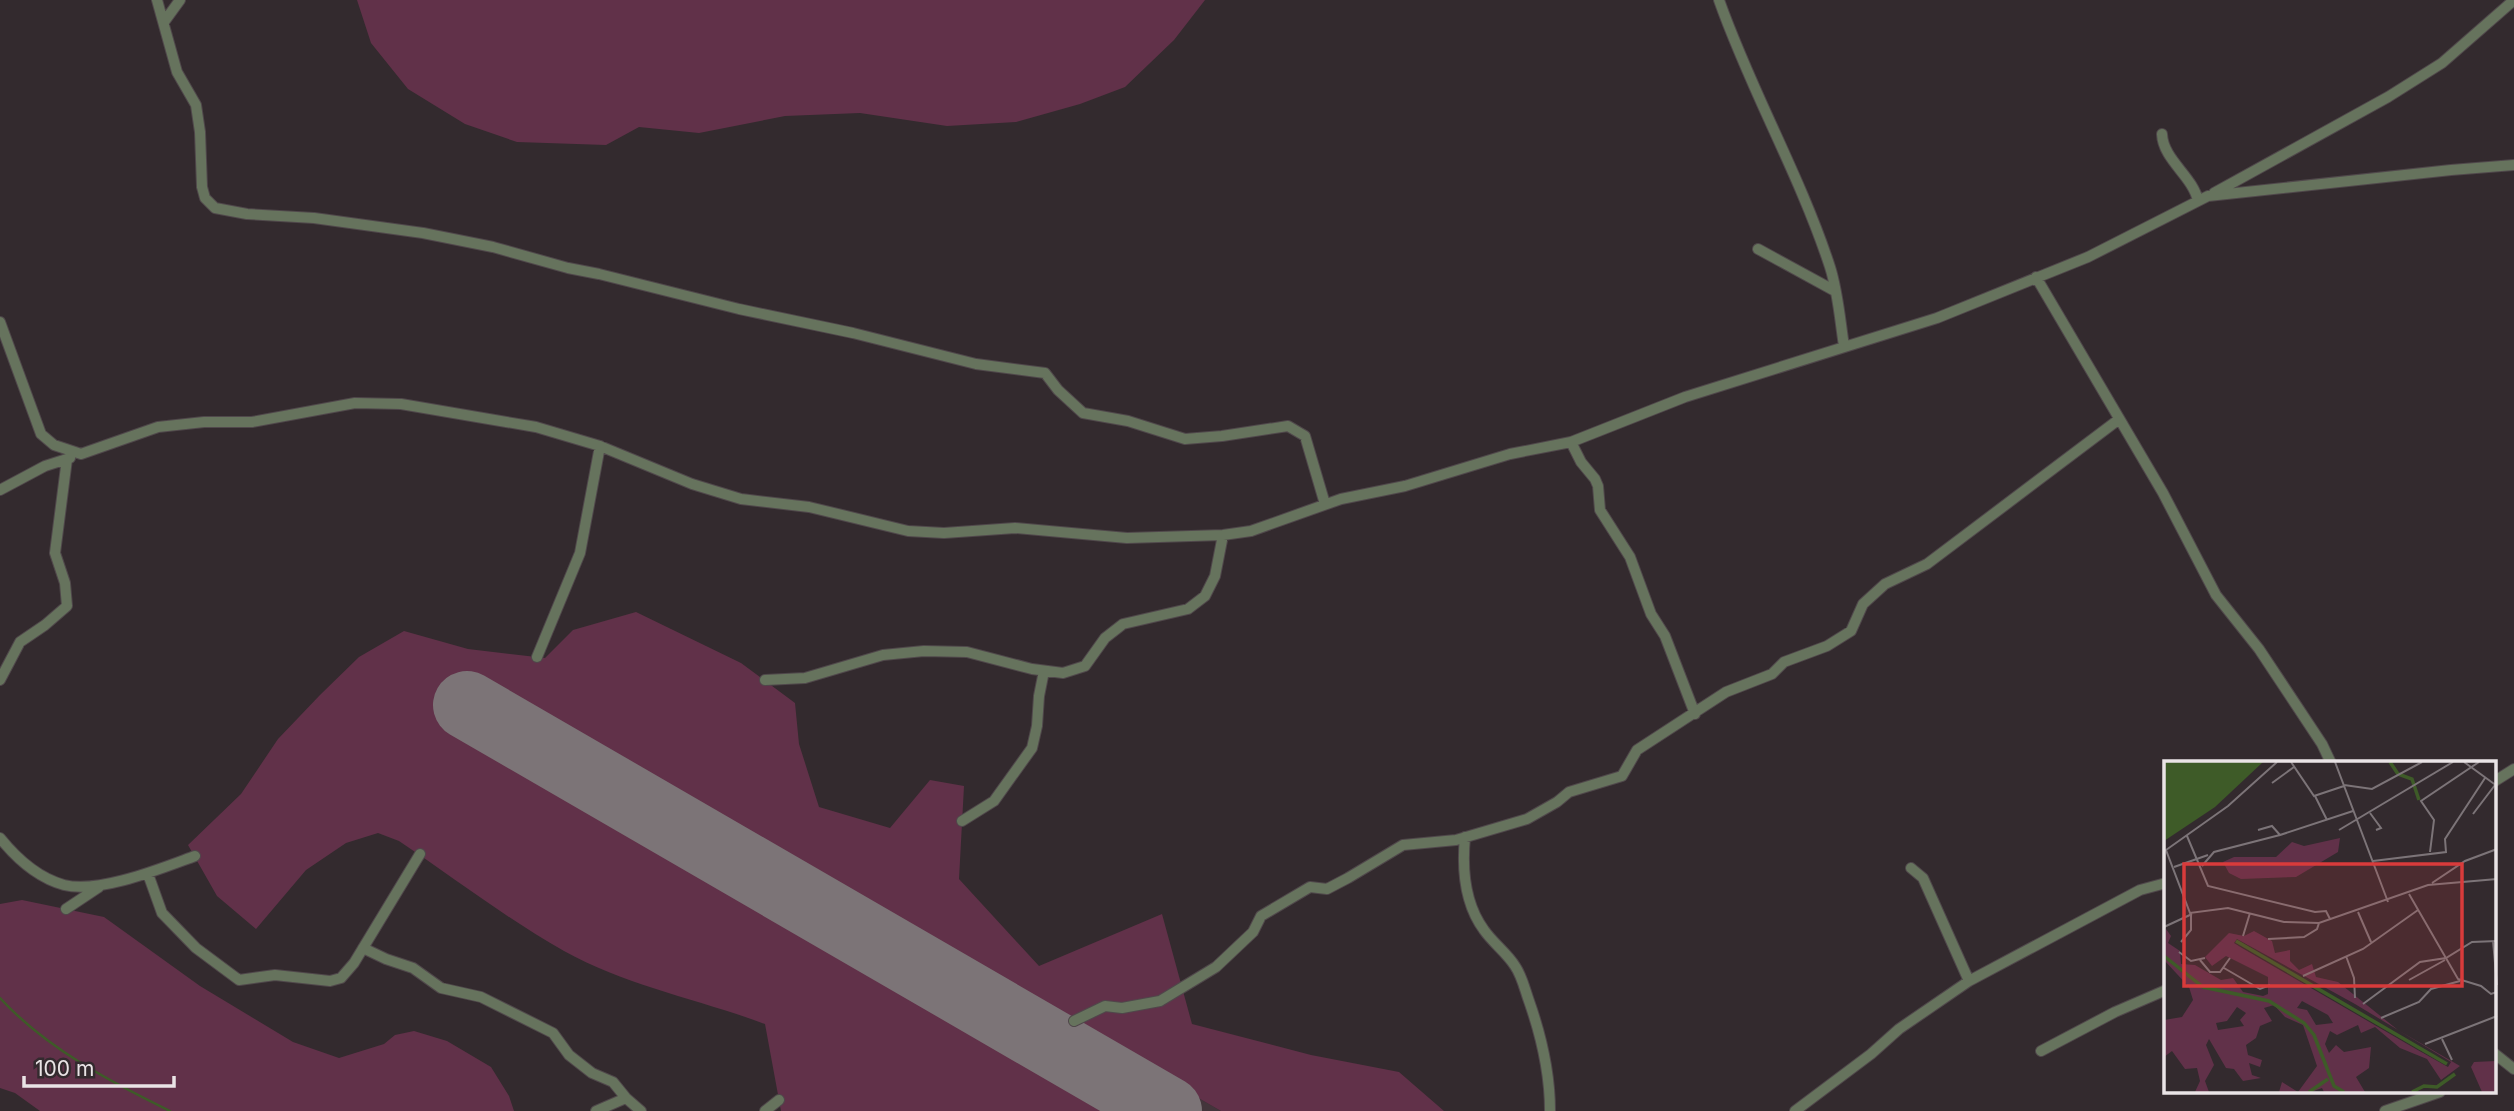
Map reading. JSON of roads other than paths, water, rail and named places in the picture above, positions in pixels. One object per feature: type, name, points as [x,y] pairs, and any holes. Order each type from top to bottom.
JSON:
[{"type":"street","points":[[158,0],[177,72],[196,105],[202,187],[205,198],[215,208],[247,214],[314,218],[434,235],[976,364],[1045,373],[1058,390],[1083,413],[1128,421],[1185,439],[1288,426],[1305,436],[1325,504]]},
{"type":"street","points":[[163,22],[180,0]]},
{"type":"street","points":[[1719,0],[1752,87],[1778,140],[1830,270],[1844,346]]},
{"type":"street","points":[[0,490],[45,466],[158,427],[204,422],[252,422],[355,403],[401,404],[536,427],[600,446],[692,484],[741,499],[809,508],[908,531],[944,533],[1015,528],[1127,538],[1223,536],[1251,531],[1341,499],[1405,486],[1530,449],[1571,442],[1685,397],[1937,318],[2088,257],[2203,199],[2388,97],[2442,63],[2514,0]]},
{"type":"street","points":[[2162,134],[2163,145],[2203,199]]},
{"type":"street","points":[[2203,199],[2451,170],[2514,166]]},
{"type":"street","points":[[1758,249],[1835,291]]},
{"type":"street","points":[[2036,277],[2163,493],[2216,595],[2259,649],[2322,744],[2330,761]]},
{"type":"street","points":[[0,322],[41,434],[54,445],[81,454]]},
{"type":"street","points":[[1074,1021],[1105,1006],[1122,1008],[1160,1001],[1216,967],[1253,932],[1261,916],[1310,887],[1327,889],[1349,878],[1403,845],[1465,837],[1527,819],[1569,792],[1622,776],[1637,750],[1726,692],[1772,674],[1784,662],[1827,646],[1851,631],[1863,604],[1885,584],[1927,564],[2118,420]]},
{"type":"street","points":[[1571,442],[1581,462],[1595,479],[1600,510],[1630,557],[1651,614],[1665,636],[1695,714]]},
{"type":"street","points":[[537,657],[580,553],[600,446]]},
{"type":"street","points":[[0,680],[20,642],[67,606],[65,583],[55,553],[67,459]]},
{"type":"street","points":[[765,680],[805,678],[883,655],[925,651],[967,652],[1044,671],[1063,673],[1085,666],[1105,638],[1123,624],[1188,609],[1205,596],[1215,576],[1223,536]]},
{"type":"street","points":[[962,821],[994,801],[1032,748],[1044,671]]},
{"type":"street","points":[[2496,780],[2514,769]]},
{"type":"street","points":[[1465,837],[1462,866],[1468,895],[1482,929],[1516,967],[1543,1040],[1550,1080],[1550,1111]]},
{"type":"street","points":[[0,838],[26,866],[65,886],[101,886],[148,874],[195,856]]},
{"type":"street","points":[[148,874],[162,913],[196,948],[239,981],[275,975],[330,981],[341,978],[354,964],[420,855]]},
{"type":"street","points":[[1911,868],[1923,878],[1969,981]]},
{"type":"street","points":[[1795,1111],[1871,1054],[1899,1029],[1969,981],[2140,890],[2164,884]]},
{"type":"street","points":[[66,909],[101,886]]},
{"type":"street","points":[[363,948],[413,968],[441,988],[481,997],[553,1033],[569,1055],[592,1073],[612,1082],[641,1111]]},
{"type":"street","points":[[2041,1051],[2115,1012],[2164,991]]},
{"type":"street","points":[[2496,1055],[2510,1067]]},
{"type":"street","points":[[2385,1111],[2434,1094]]},
{"type":"street","points":[[596,1111],[626,1098]]},
{"type":"street","points":[[765,1111],[779,1100]]},
{"type":"waterway","points":[[0,998],[37,1033],[79,1062],[170,1111]]}]
